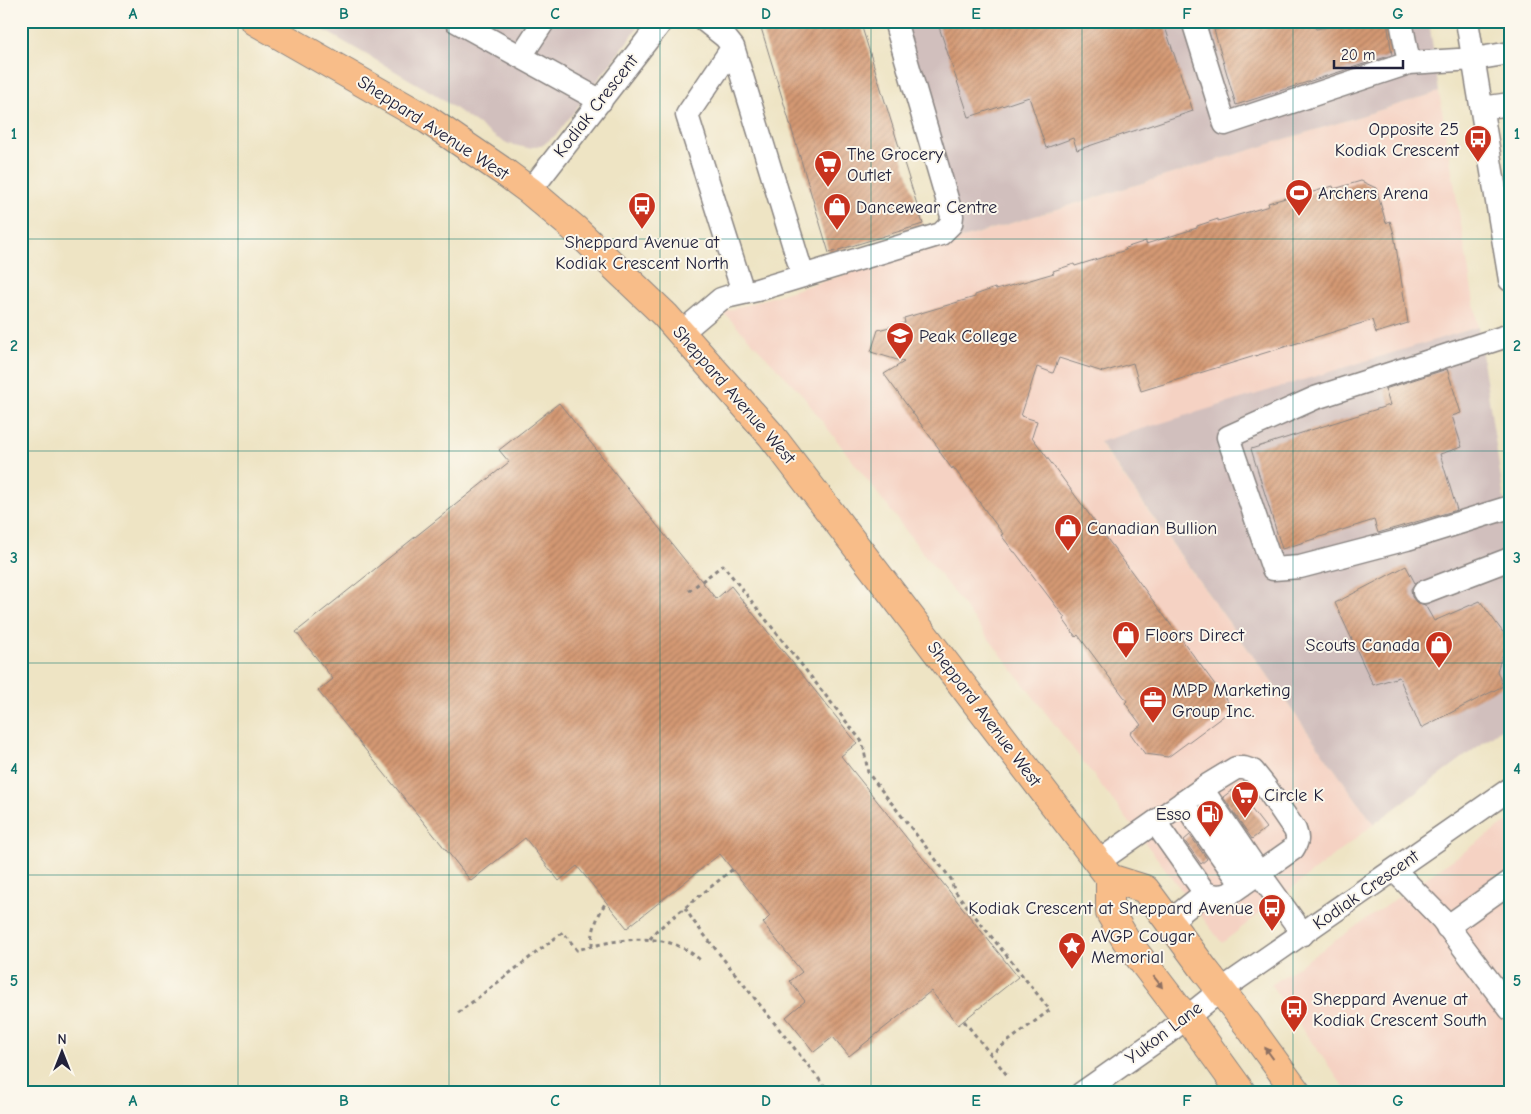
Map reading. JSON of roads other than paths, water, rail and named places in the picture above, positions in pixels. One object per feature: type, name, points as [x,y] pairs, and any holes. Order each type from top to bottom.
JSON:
[{"type":"main road","name":"Sheppard Avenue West","points":[[255,21],[428,120],[530,191],[576,230],[665,315],[771,435],[1104,870]]},
{"type":"main road","points":[[1104,870],[1144,889],[1222,990],[1297,1093]]},
{"type":"main road","points":[[1104,870],[1110,913],[1126,940],[1176,1006],[1187,1017],[1242,1093]]},
{"type":"street","points":[[456,21],[601,101]]},
{"type":"street","points":[[521,56],[544,21]]},
{"type":"street","name":"Kodiak Crescent","points":[[530,191],[662,21]]},
{"type":"street","points":[[705,21],[725,37],[733,47],[803,276]]},
{"type":"street","points":[[681,333],[721,299],[941,234],[951,224],[952,216],[895,21]]},
{"type":"street","points":[[1193,21],[1225,124],[1409,64],[1474,59],[1510,53]]},
{"type":"street","points":[[1401,21],[1409,64]]},
{"type":"street","points":[[1467,21],[1510,280]]},
{"type":"street","points":[[733,47],[687,115],[743,292]]},
{"type":"street","points":[[1482,108],[1510,104]]},
{"type":"street","points":[[1510,335],[1406,367],[1315,398],[1228,437],[1273,569],[1300,567],[1407,539],[1510,507]]},
{"type":"street","points":[[1424,592],[1510,559]]},
{"type":"street","points":[[1104,870],[1155,822],[1236,768],[1253,771],[1298,837],[1294,849],[1229,894],[1221,897],[1205,893],[1155,822]]},
{"type":"street","points":[[1202,789],[1251,879]]},
{"type":"street","name":"Kodiak Crescent","points":[[1222,990],[1510,789]]},
{"type":"street","points":[[1183,802],[1303,934]]},
{"type":"street","points":[[1394,870],[1447,927],[1510,1009]]},
{"type":"street","points":[[1447,927],[1510,882]]},
{"type":"street","points":[[1169,922],[1205,893]]},
{"type":"street","name":"Yukon Lane","points":[[1082,1093],[1166,1034],[1222,990]]},
{"type":"place","name":"Opposite 25 Kodiak Crescent","points":[[1478,163]]},
{"type":"place","name":"The Grocery Outlet","points":[[828,188]]},
{"type":"place","name":"Archers Arena","points":[[1299,217]]},
{"type":"place","name":"Sheppard Avenue at Kodiak Crescent North","points":[[642,230]]},
{"type":"place","name":"Dancewear Centre","points":[[837,231]]},
{"type":"place","name":"Peak College","points":[[900,360]]},
{"type":"place","name":"Canadian Bullion","points":[[1068,552]]},
{"type":"place","name":"Floors Direct","points":[[1126,659]]},
{"type":"place","name":"Scouts Canada","points":[[1439,669]]},
{"type":"place","name":"MPP Marketing Group Inc.","points":[[1153,724]]},
{"type":"place","name":"Circle K","points":[[1245,819]]},
{"type":"place","name":"Esso","points":[[1210,838]]},
{"type":"place","name":"Kodiak Crescent at Sheppard Avenue","points":[[1272,932]]},
{"type":"place","name":"AVGP Cougar Memorial","points":[[1072,970]]},
{"type":"place","name":"Sheppard Avenue at Kodiak Crescent South","points":[[1294,1033]]}]
